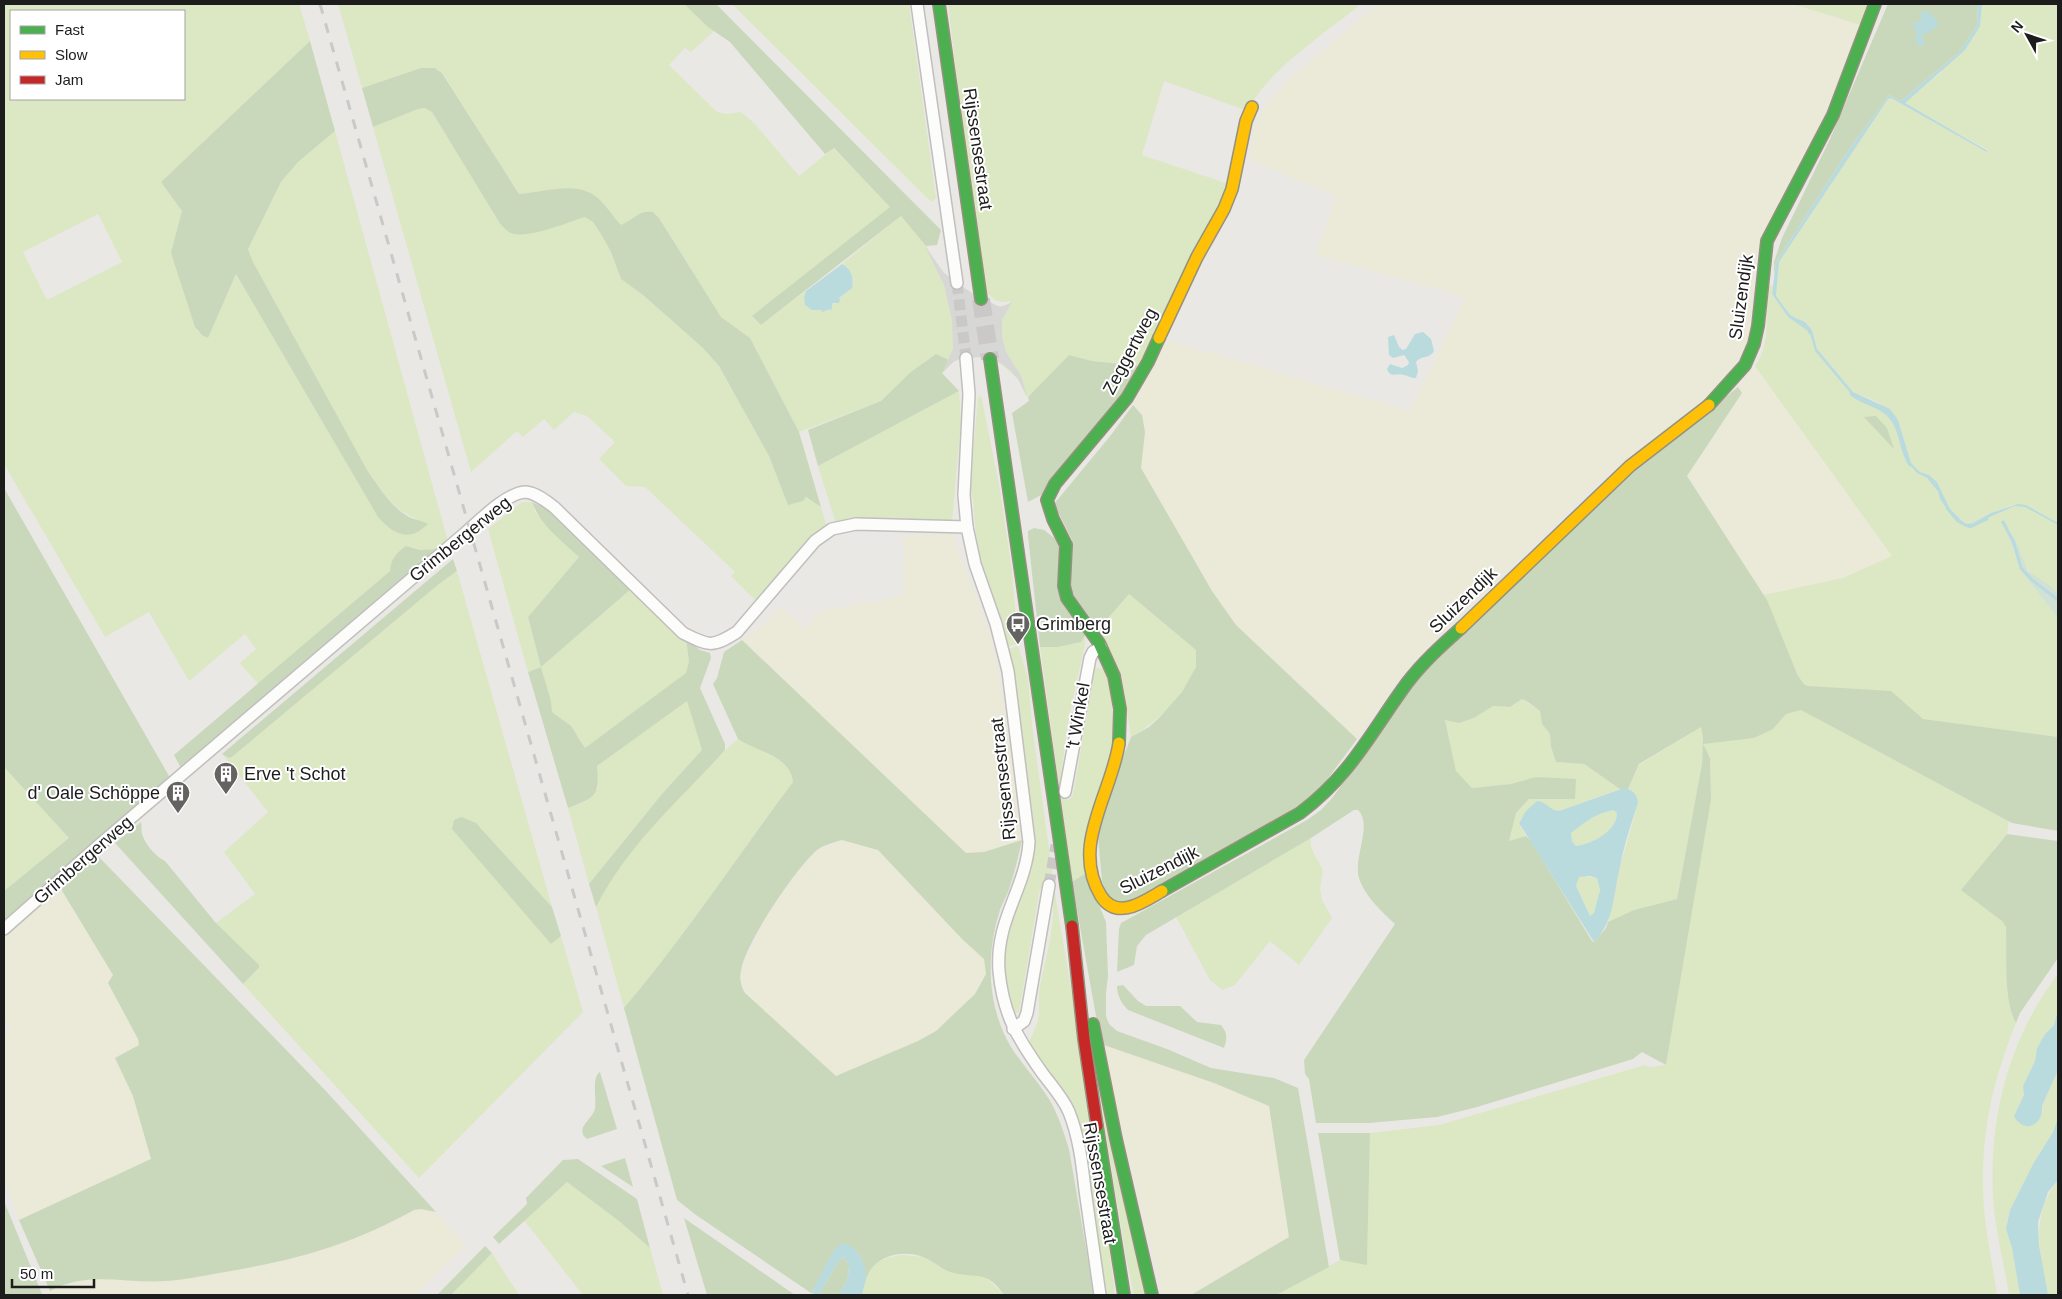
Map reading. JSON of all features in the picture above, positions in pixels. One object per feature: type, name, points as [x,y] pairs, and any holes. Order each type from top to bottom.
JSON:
[{"type":"street","points":[[917,4],[957,283]]},
{"type":"street","name":"Rijssensestraat","points":[[939,4],[981,299]]},
{"type":"street","name":"Sluizendijk","points":[[1101,646],[1116,686],[1120,720],[1117,754],[1092,831],[1092,868],[1099,895],[1109,904],[1125,909],[1145,901],[1300,813],[1324,797],[1345,775],[1401,689],[1425,662],[1630,466],[1696,417],[1738,375],[1748,360],[1758,326],[1763,266],[1768,241],[1833,115],[1876,4]]},
{"type":"street","name":"Zeggertweg","points":[[1101,646],[1068,601],[1064,590],[1067,550],[1063,535],[1050,512],[1048,497],[1055,484],[1121,406],[1148,362],[1197,257],[1224,209],[1232,189],[1246,121],[1252,107]]},
{"type":"street","name":"Rijssensestraat","points":[[966,358],[969,394],[964,495],[967,527],[975,564],[996,624],[1008,670],[1028,826],[1027,860],[1007,912],[999,953],[1000,985],[1013,1028],[1023,1047],[1061,1097],[1075,1128],[1100,1295]]},
{"type":"street","name":"Rijssensestraat","points":[[990,359],[1076,953],[1078,998],[1124,1295]]},
{"type":"street","name":"Grimbergerweg","points":[[4,929],[98,846],[510,496],[526,492],[542,498],[554,507],[683,633],[704,644],[721,642],[737,632],[815,542],[832,529],[856,524],[967,527]]},
{"type":"street","name":"'t Winkel","points":[[1065,792],[1090,658],[1093,652],[1101,646]]},
{"type":"street","points":[[1013,1028],[1024,1022],[1028,1013],[1049,885]]},
{"type":"street","name":"Rijssensestraat","points":[[1076,953],[1085,984],[1116,1139],[1152,1295]]},
{"type":"shaded area","points":[[1378,4],[1793,4],[1861,25],[1817,133],[1758,251],[1749,333],[1746,345],[1732,369],[1705,399],[1601,480],[1417,658],[1396,683],[1357,739],[1236,625],[1212,591],[1140,468],[1145,432],[1142,415],[1133,405],[1167,340],[1410,411],[1465,297],[1315,255],[1336,196],[1249,160],[1253,131],[1264,107],[1293,75]]},
{"type":"shaded area","points":[[1755,366],[1892,556],[1843,578],[1764,595],[1687,476],[1742,393],[1738,387]]},
{"type":"shaded area","points":[[2003,522],[2015,539],[2028,571],[2049,585],[2058,594],[2058,618],[2022,572]]},
{"type":"shaded area","points":[[952,532],[988,629],[995,654],[1003,697],[1022,840],[984,852],[971,854],[966,853],[742,640],[765,623],[780,607],[805,628],[820,611],[903,596],[904,536]]},
{"type":"shaded area","points":[[842,840],[878,850],[984,959],[986,974],[975,994],[936,1031],[918,1041],[836,1076],[745,993],[740,984],[740,971],[765,919],[793,878],[818,849]]},
{"type":"shaded area","points":[[61,889],[113,975],[108,983],[138,1039],[139,1045],[126,1080],[133,1096],[151,1159],[19,1220],[4,1178],[4,1035],[11,1030],[4,1018],[4,936]]},
{"type":"shaded area","points":[[1101,1044],[1214,1083],[1269,1106],[1289,1237],[1191,1295],[1162,1295]]},
{"type":"shaded area","points":[[421,1209],[436,1212],[466,1245],[415,1295],[41,1295],[61,1285],[87,1279],[109,1278],[137,1281],[389,1224],[414,1210]]},
{"type":"green space","points":[[4,4],[299,4],[310,41],[161,182],[182,211],[171,252],[197,331],[208,338],[236,274],[378,517],[426,522],[416,519],[399,509],[385,495],[367,470],[253,262],[248,248],[281,182],[298,162],[335,131],[450,549],[420,550],[412,547],[390,571],[258,684],[240,663],[256,649],[245,634],[189,681],[149,612],[105,637],[4,464]],"holes":[[[98,214],[122,262],[47,300],[23,252]]]},
{"type":"green space","points":[[338,4],[684,4],[714,31],[691,52],[685,48],[669,65],[717,112],[727,114],[741,112],[755,124],[799,176],[833,148],[891,207],[752,316],[761,325],[806,291],[805,305],[812,310],[829,309],[831,311],[836,301],[849,290],[853,282],[850,270],[842,264],[901,216],[926,246],[938,267],[953,281],[976,296],[997,306],[1005,306],[1012,301],[1002,302],[995,300],[982,287],[948,4],[1361,4],[1315,39],[1283,67],[1256,96],[1248,111],[1164,81],[1142,155],[1232,185],[1141,366],[1092,361],[1069,355],[1028,397],[1018,379],[1000,363],[982,357],[962,358],[896,388],[881,401],[799,432],[750,338],[721,317],[659,218],[653,212],[644,212],[621,226],[604,204],[590,193],[570,188],[560,188],[519,194],[442,72],[435,68],[421,68],[362,88]]},
{"type":"green space","points":[[684,4],[716,4],[941,230],[937,245],[926,246],[901,216],[761,325],[752,316],[890,207],[834,148],[825,154],[730,42],[708,27]]},
{"type":"green space","points":[[732,4],[909,4],[936,198],[932,202],[926,197]]},
{"type":"green space","points":[[1793,4],[1869,4],[1861,25]]},
{"type":"green space","points":[[1888,4],[1978,4],[1977,25],[1958,53],[1901,101],[1889,95],[1848,151],[1776,262],[1774,275],[1774,262],[1782,238],[1830,139]]},
{"type":"green space","points":[[1982,4],[2058,4],[2058,523],[2026,505],[2013,505],[1991,513],[1973,523],[1966,524],[1963,522],[1950,509],[1937,482],[1929,475],[1920,472],[1911,463],[1898,420],[1878,402],[1853,392],[1817,349],[1812,330],[1805,322],[1791,316],[1776,296],[1779,262],[1888,99],[1891,98],[1988,152],[1988,150],[1904,103],[1939,74],[1980,26]]},
{"type":"green space","points":[[310,41],[335,131],[298,162],[281,182],[248,249],[253,262],[367,470],[385,496],[402,513],[428,524],[421,530],[408,535],[395,532],[378,517],[236,274],[208,338],[202,335],[195,327],[171,252],[182,211],[161,182]]},
{"type":"green space","points":[[421,68],[435,68],[442,73],[519,194],[571,188],[590,193],[598,198],[621,225],[644,212],[653,212],[659,218],[721,317],[750,338],[799,432],[821,507],[806,497],[803,501],[788,505],[769,456],[719,366],[703,348],[643,295],[621,279],[611,252],[593,222],[585,217],[540,232],[514,234],[506,230],[499,222],[432,112],[425,108],[418,109],[373,127],[362,88]]},
{"type":"green space","points":[[425,108],[432,112],[499,222],[536,232],[585,217],[593,222],[611,252],[621,279],[643,295],[703,348],[719,366],[769,456],[788,504],[803,501],[805,497],[821,507],[829,534],[765,610],[731,576],[735,572],[645,487],[626,486],[599,459],[615,442],[587,416],[574,412],[554,430],[544,419],[523,437],[517,431],[471,472],[373,127]]},
{"type":"green space","points":[[1773,285],[1772,294],[1789,317],[1803,324],[1809,330],[1815,351],[1852,395],[1883,409],[1893,420],[1909,464],[1936,484],[1940,499],[1960,524],[1968,527],[2015,506],[2025,507],[2058,525],[2058,594],[2034,576],[2028,569],[2012,535],[2004,525],[2022,572],[2058,618],[2058,737],[1923,719],[1918,716],[1808,686],[1798,676],[1764,595],[1843,578],[1892,556],[1755,366],[1764,348],[1766,338],[1767,317],[1764,287]]},
{"type":"green space","points":[[936,354],[953,362],[942,373],[959,391],[818,466],[808,430],[881,401],[911,372]]},
{"type":"green space","points":[[1069,355],[1092,361],[1141,366],[1119,403],[1043,494],[1028,502],[1012,413],[1029,401],[1028,397]]},
{"type":"green space","points":[[1738,387],[1742,393],[1687,476],[1767,600],[1798,676],[1808,686],[1891,691],[1923,719],[2058,737],[2058,831],[2012,823],[1801,710],[1786,714],[1773,729],[1754,738],[1703,744],[1710,758],[1711,800],[1666,1065],[1642,1052],[1633,1059],[1477,1107],[1437,1117],[1369,1123],[1316,1123],[1309,1079],[1305,1074],[1304,1060],[1395,924],[1369,897],[1359,878],[1358,861],[1364,824],[1358,810],[1354,810],[1311,838],[1146,935],[1137,946],[1134,965],[1117,972],[1119,929],[1121,923],[1307,820],[1321,810],[1333,797],[1421,675],[1631,473]],"holes":[[[1522,699],[1540,711],[1542,724],[1550,734],[1551,747],[1556,762],[1584,764],[1620,789],[1628,789],[1639,764],[1701,727],[1703,739],[1702,764],[1677,899],[1634,910],[1608,922],[1606,928],[1594,942],[1531,841],[1526,836],[1509,841],[1516,813],[1529,799],[1575,799],[1576,779],[1536,777],[1511,784],[1472,788],[1456,771],[1445,720],[1459,723],[1474,718],[1493,706],[1510,707]]]},
{"type":"green space","points":[[959,391],[961,421],[952,522],[838,530],[818,466]]},
{"type":"green space","points":[[981,395],[1000,490],[1012,571],[1018,644],[1008,646],[977,547],[973,499],[970,488],[978,398]]},
{"type":"green space","points":[[1133,405],[1142,415],[1145,432],[1141,468],[1212,591],[1236,625],[1357,739],[1315,796],[1135,903],[1110,901],[1102,881],[1098,837],[1107,799],[1131,737],[1149,727],[1182,692],[1196,667],[1196,650],[1129,594],[1097,631],[1070,592],[1072,540],[1054,504],[1111,435]]},
{"type":"green space","points":[[1876,416],[1887,428],[1894,449],[1864,417]]},
{"type":"green space","points":[[4,488],[169,776],[167,783],[4,921],[4,891],[69,838],[4,767]]},
{"type":"green space","points":[[522,502],[532,502],[535,512],[579,557],[528,617],[541,667],[528,672],[488,529]]},
{"type":"green space","points":[[532,502],[547,509],[632,588],[541,667],[528,617],[579,557],[540,518]]},
{"type":"green space","points":[[1034,528],[1044,530],[1057,540],[1068,611],[1085,635],[1081,642],[1058,647],[1040,647],[1028,536],[1028,531]]},
{"type":"green space","points":[[406,546],[420,550],[440,549],[182,770],[174,755],[390,571],[395,557]]},
{"type":"green space","points":[[453,559],[457,571],[232,757],[229,758],[222,754]]},
{"type":"green space","points":[[457,571],[552,907],[476,823],[551,944],[561,936],[583,1012],[419,1178],[243,984],[259,969],[216,923],[255,894],[224,852],[268,812],[222,754],[229,758],[232,757]]},
{"type":"green space","points":[[632,588],[686,638],[689,662],[687,673],[585,748],[571,728],[552,712],[551,701],[541,667]]},
{"type":"green space","points":[[1129,594],[1196,650],[1196,663],[1185,689],[1165,712],[1131,737],[1122,677],[1097,631]]},
{"type":"green space","points":[[1085,635],[1085,644],[1068,722],[1061,776],[1067,800],[1073,795],[1095,668],[1105,669],[1111,688],[1114,735],[1086,873],[1072,882],[1040,647],[1058,647],[1080,642]]},
{"type":"green space","points":[[686,638],[700,650],[710,653],[711,658],[700,688],[725,744],[725,750],[639,843],[609,884],[596,907],[589,884],[662,794],[702,750],[687,701],[597,766],[598,784],[594,794],[590,798],[568,808],[528,672],[541,667],[551,701],[552,712],[571,726],[585,748],[686,673],[689,662]]},
{"type":"green space","points":[[742,640],[966,853],[984,852],[1022,840],[1012,879],[995,929],[991,964],[993,998],[1003,1032],[1019,1059],[1049,1100],[1056,1113],[1069,1149],[1094,1295],[1004,1295],[987,1278],[950,1272],[923,1257],[906,1254],[897,1254],[881,1260],[874,1265],[866,1280],[860,1257],[850,1246],[823,1273],[811,1293],[677,1200],[624,1008],[689,925],[793,782],[791,773],[779,760],[738,739],[713,684],[717,678],[724,652]],"holes":[[[842,840],[878,850],[962,939],[984,959],[986,974],[975,994],[936,1031],[918,1041],[836,1076],[745,993],[742,988],[740,974],[745,958],[761,925],[785,889],[817,850]]]},
{"type":"green space","points":[[1018,646],[1028,678],[1032,725],[1056,900],[1090,1098],[1115,1295],[1105,1295],[1082,1142],[1028,1046],[1038,1021],[1040,987],[1049,947],[1053,915],[1051,888],[1046,878],[1039,893],[1019,1013],[1014,1012],[1005,970],[1004,950],[1007,929],[1031,867],[1034,848],[1032,809],[1009,649]]},
{"type":"green space","points":[[1522,699],[1540,711],[1542,724],[1550,734],[1551,747],[1556,762],[1584,764],[1620,789],[1559,811],[1554,811],[1548,807],[1521,818],[1519,823],[1526,836],[1508,842],[1516,813],[1529,799],[1575,799],[1536,777],[1511,784],[1472,788],[1456,771],[1445,720],[1459,723],[1474,718],[1493,706],[1510,707]]},
{"type":"green space","points":[[687,700],[702,750],[662,794],[589,884],[568,808],[586,801],[598,788],[597,766]]},
{"type":"green space","points":[[1801,710],[2009,821],[2007,834],[1993,850],[2002,921],[2006,927],[2007,990],[2016,1023],[2001,1063],[1991,1103],[1983,1164],[1984,1213],[1997,1295],[1276,1295],[1340,1260],[1367,1264],[1370,1133],[1439,1125],[1645,1065],[1649,1067],[1666,1065],[1711,800],[1710,758],[1703,745],[1702,764],[1677,899],[1634,910],[1608,922],[1620,867],[1638,803],[1628,789],[1639,765],[1701,727],[1703,743],[1773,729],[1786,714]]},
{"type":"green space","points":[[738,739],[779,760],[791,773],[793,782],[689,925],[624,1008],[596,907],[616,873],[652,827],[714,761]]},
{"type":"green space","points":[[4,767],[69,838],[4,891]]},
{"type":"green space","points":[[1614,810],[1617,813],[1616,820],[1608,831],[1589,843],[1576,846],[1572,841],[1571,833],[1596,816]]},
{"type":"green space","points":[[461,817],[476,823],[552,907],[561,936],[551,944],[452,829],[454,820]]},
{"type":"green space","points":[[141,822],[142,834],[151,850],[165,861],[216,923],[259,965],[259,968],[243,984],[115,843]]},
{"type":"green space","points":[[2007,834],[2058,841],[2058,958],[2020,1013],[2016,1023],[2007,990],[2006,927],[2002,921],[1961,890]]},
{"type":"green space","points":[[1311,838],[1311,848],[1323,870],[1320,889],[1322,900],[1332,918],[1299,965],[1270,941],[1235,985],[1222,990],[1210,980],[1176,917]]},
{"type":"green space","points":[[97,855],[325,1090],[436,1212],[421,1209],[414,1210],[390,1223],[343,1243],[271,1263],[200,1277],[173,1280],[93,1279],[78,1281],[50,1291],[19,1220],[151,1159],[133,1096],[115,1058],[139,1045],[138,1039],[108,983],[113,975],[61,889]]},
{"type":"green space","points":[[1086,873],[1106,922],[1108,976],[1106,1016],[1109,1024],[1117,1031],[1167,1049],[1211,1068],[1274,1078],[1298,1088],[1329,1267],[1276,1295],[1191,1295],[1289,1237],[1269,1106],[1214,1083],[1101,1044],[1072,882]]},
{"type":"green space","points":[[1579,877],[1597,878],[1599,882],[1599,895],[1594,913],[1590,916],[1576,886]]},
{"type":"green space","points":[[2058,974],[2058,1010],[2054,1025],[2045,1034],[2037,1048],[2035,1061],[2023,1086],[2024,1095],[2014,1116],[2043,1111],[2042,1106],[2058,1070],[2058,1118],[2053,1132],[2033,1164],[2010,1210],[2006,1229],[2012,1248],[2020,1295],[2009,1295],[1993,1197],[1995,1137],[1999,1108],[2015,1052],[2041,999]]},
{"type":"green space","points":[[1080,976],[1147,1295],[1134,1295],[1126,1257]]},
{"type":"green space","points":[[1123,985],[1138,1001],[1146,1006],[1180,1006],[1197,1022],[1221,1025],[1226,1036],[1224,1048],[1128,1010],[1121,1002],[1118,993],[1117,986]]},
{"type":"green space","points":[[600,1072],[617,1129],[587,1139],[582,1131],[595,1109],[595,1083]]},
{"type":"green space","points":[[1318,1133],[1370,1133],[1367,1265],[1340,1260]]},
{"type":"green space","points":[[625,1158],[633,1187],[601,1166]]},
{"type":"green space","points":[[578,1159],[637,1199],[650,1248],[619,1221],[567,1182],[499,1244],[493,1237],[527,1204],[526,1198],[563,1160]]},
{"type":"green space","points":[[2058,1180],[2058,1295],[2048,1295],[2040,1250],[2040,1222],[2049,1194]]},
{"type":"green space","points":[[567,1182],[619,1221],[650,1248],[663,1295],[583,1295],[524,1220]]},
{"type":"green space","points":[[4,1201],[42,1294],[41,1295],[4,1295]]},
{"type":"green space","points":[[684,1218],[795,1295],[707,1295]]},
{"type":"green space","points":[[485,1246],[492,1253],[451,1295],[437,1295]]},
{"type":"green space","points":[[492,1253],[519,1295],[451,1295]]},
{"type":"green space","points":[[902,1255],[923,1257],[953,1273],[980,1274],[987,1278],[1004,1295],[862,1295],[867,1277],[873,1266],[884,1259]]},
{"type":"green space","points":[[843,1257],[849,1264],[848,1277],[843,1288],[838,1295],[819,1295],[838,1262]]},
{"type":"water","points":[[1978,4],[1982,4],[1980,26],[1965,50],[1905,103],[1988,151],[1891,98],[1888,99],[1779,262],[1776,296],[1791,316],[1805,322],[1812,330],[1817,349],[1853,392],[1890,409],[1898,420],[1911,463],[1920,472],[1929,475],[1937,482],[1950,509],[1963,522],[1966,524],[1973,523],[1991,513],[2018,504],[2026,505],[2058,523],[2058,525],[2025,507],[2015,506],[1967,527],[1960,524],[1940,499],[1936,484],[1917,473],[1909,464],[1893,420],[1883,409],[1852,395],[1815,351],[1809,330],[1803,324],[1789,318],[1772,294],[1776,262],[1848,151],[1889,95],[1901,101],[1958,53],[1977,25]]},
{"type":"water","points":[[1923,10],[1932,15],[1939,24],[1928,33],[1922,34],[1925,45],[1919,46],[1915,41],[1917,34],[1912,23],[1921,22]]},
{"type":"water","points":[[842,264],[850,271],[853,284],[852,288],[839,298],[839,303],[833,303],[831,311],[829,309],[823,312],[821,310],[812,310],[805,305],[806,291]]},
{"type":"water","points":[[1423,332],[1431,339],[1434,351],[1416,362],[1418,371],[1416,378],[1401,374],[1390,374],[1387,369],[1390,364],[1402,368],[1408,365],[1409,362],[1404,355],[1393,358],[1389,355],[1388,337],[1394,335],[1399,347],[1403,350],[1406,349],[1415,334]]},
{"type":"water","points":[[1624,788],[1636,795],[1638,803],[1624,851],[1610,916],[1601,934],[1594,942],[1519,823],[1526,811],[1537,801],[1559,811]],"holes":[[[1614,810],[1617,813],[1616,820],[1608,831],[1589,843],[1576,846],[1572,841],[1571,833],[1596,816]],[[1590,876],[1597,878],[1600,890],[1594,913],[1590,916],[1576,886],[1579,877]]]},
{"type":"water","points":[[2058,1010],[2058,1070],[2042,1106],[2042,1113],[2037,1123],[2028,1126],[2023,1125],[2014,1116],[2024,1095],[2023,1086],[2035,1061],[2037,1048],[2045,1034],[2054,1025]]},
{"type":"water","points":[[2058,1118],[2058,1180],[2048,1192],[2038,1222],[2039,1245],[2048,1295],[2020,1295],[2012,1248],[2006,1229],[2010,1210],[2033,1164],[2053,1132]]},
{"type":"water","points":[[841,1244],[847,1244],[852,1247],[863,1261],[866,1279],[862,1295],[838,1295],[848,1277],[849,1264],[843,1257],[838,1262],[819,1295],[811,1293],[834,1250]]},
{"type":"pier","points":[[925,246],[944,273],[976,296],[1000,307],[1009,304],[1013,300],[1002,320],[1002,337],[1006,352],[1021,376],[1027,396],[1018,379],[1010,370],[991,359],[982,357],[962,358],[953,362],[943,371],[953,349],[952,320],[944,285]]},
{"type":"waterway","points":[[1791,317],[1809,330],[1810,333]]},
{"type":"waterway","points":[[1851,394],[1861,401],[1879,408],[1889,416],[1896,426],[1910,465]]},
{"type":"waterway","points":[[1929,478],[1938,489]]},
{"type":"waterway","points":[[1947,508],[1958,521],[1970,527],[1987,519]]},
{"type":"waterway","points":[[2003,522],[2014,543],[2021,568],[2032,580],[2058,600]]},
{"type":"tunnel","points":[[957,283],[966,358]]},
{"type":"tunnel","points":[[981,299],[990,359]]},
{"type":"tunnel","points":[[1049,885],[1056,845]]},
{"type":"railway","points":[[320,4],[688,1295]]},
{"type":"traffic: fast","points":[[939,4],[981,299]]},
{"type":"traffic: fast","points":[[1709,405],[1745,365],[1754,344],[1758,326],[1767,241],[1833,115],[1875,4]]},
{"type":"traffic: fast","points":[[1119,743],[1120,709],[1114,676],[1099,643],[1067,598],[1064,586],[1066,545],[1053,519],[1047,500],[1055,484],[1127,398],[1148,362],[1159,338]]},
{"type":"traffic: fast","points":[[990,359],[1072,926]]},
{"type":"traffic: fast","points":[[1162,891],[1300,813],[1318,799],[1347,768],[1413,675],[1461,628]]},
{"type":"traffic: fast","points":[[1093,1024],[1116,1139],[1152,1295]]},
{"type":"traffic: fast","points":[[1097,1126],[1124,1295]]},
{"type":"traffic: slow","points":[[1159,338],[1197,257],[1224,209],[1232,189],[1246,121],[1252,107]]},
{"type":"traffic: slow","points":[[1461,628],[1630,466],[1709,405]]},
{"type":"traffic: slow","points":[[1119,743],[1091,839],[1090,858],[1093,877],[1101,896],[1107,903],[1115,907],[1122,908],[1139,904],[1162,891]]},
{"type":"traffic: jam","points":[[1072,926],[1084,1039],[1097,1126]]},
{"type":"place","name":"Grimberg","points":[[1018,645]]},
{"type":"place","name":"Erve 't Schot","points":[[226,795]]},
{"type":"place","name":"d' Oale Schöppe","points":[[178,814]]}]
